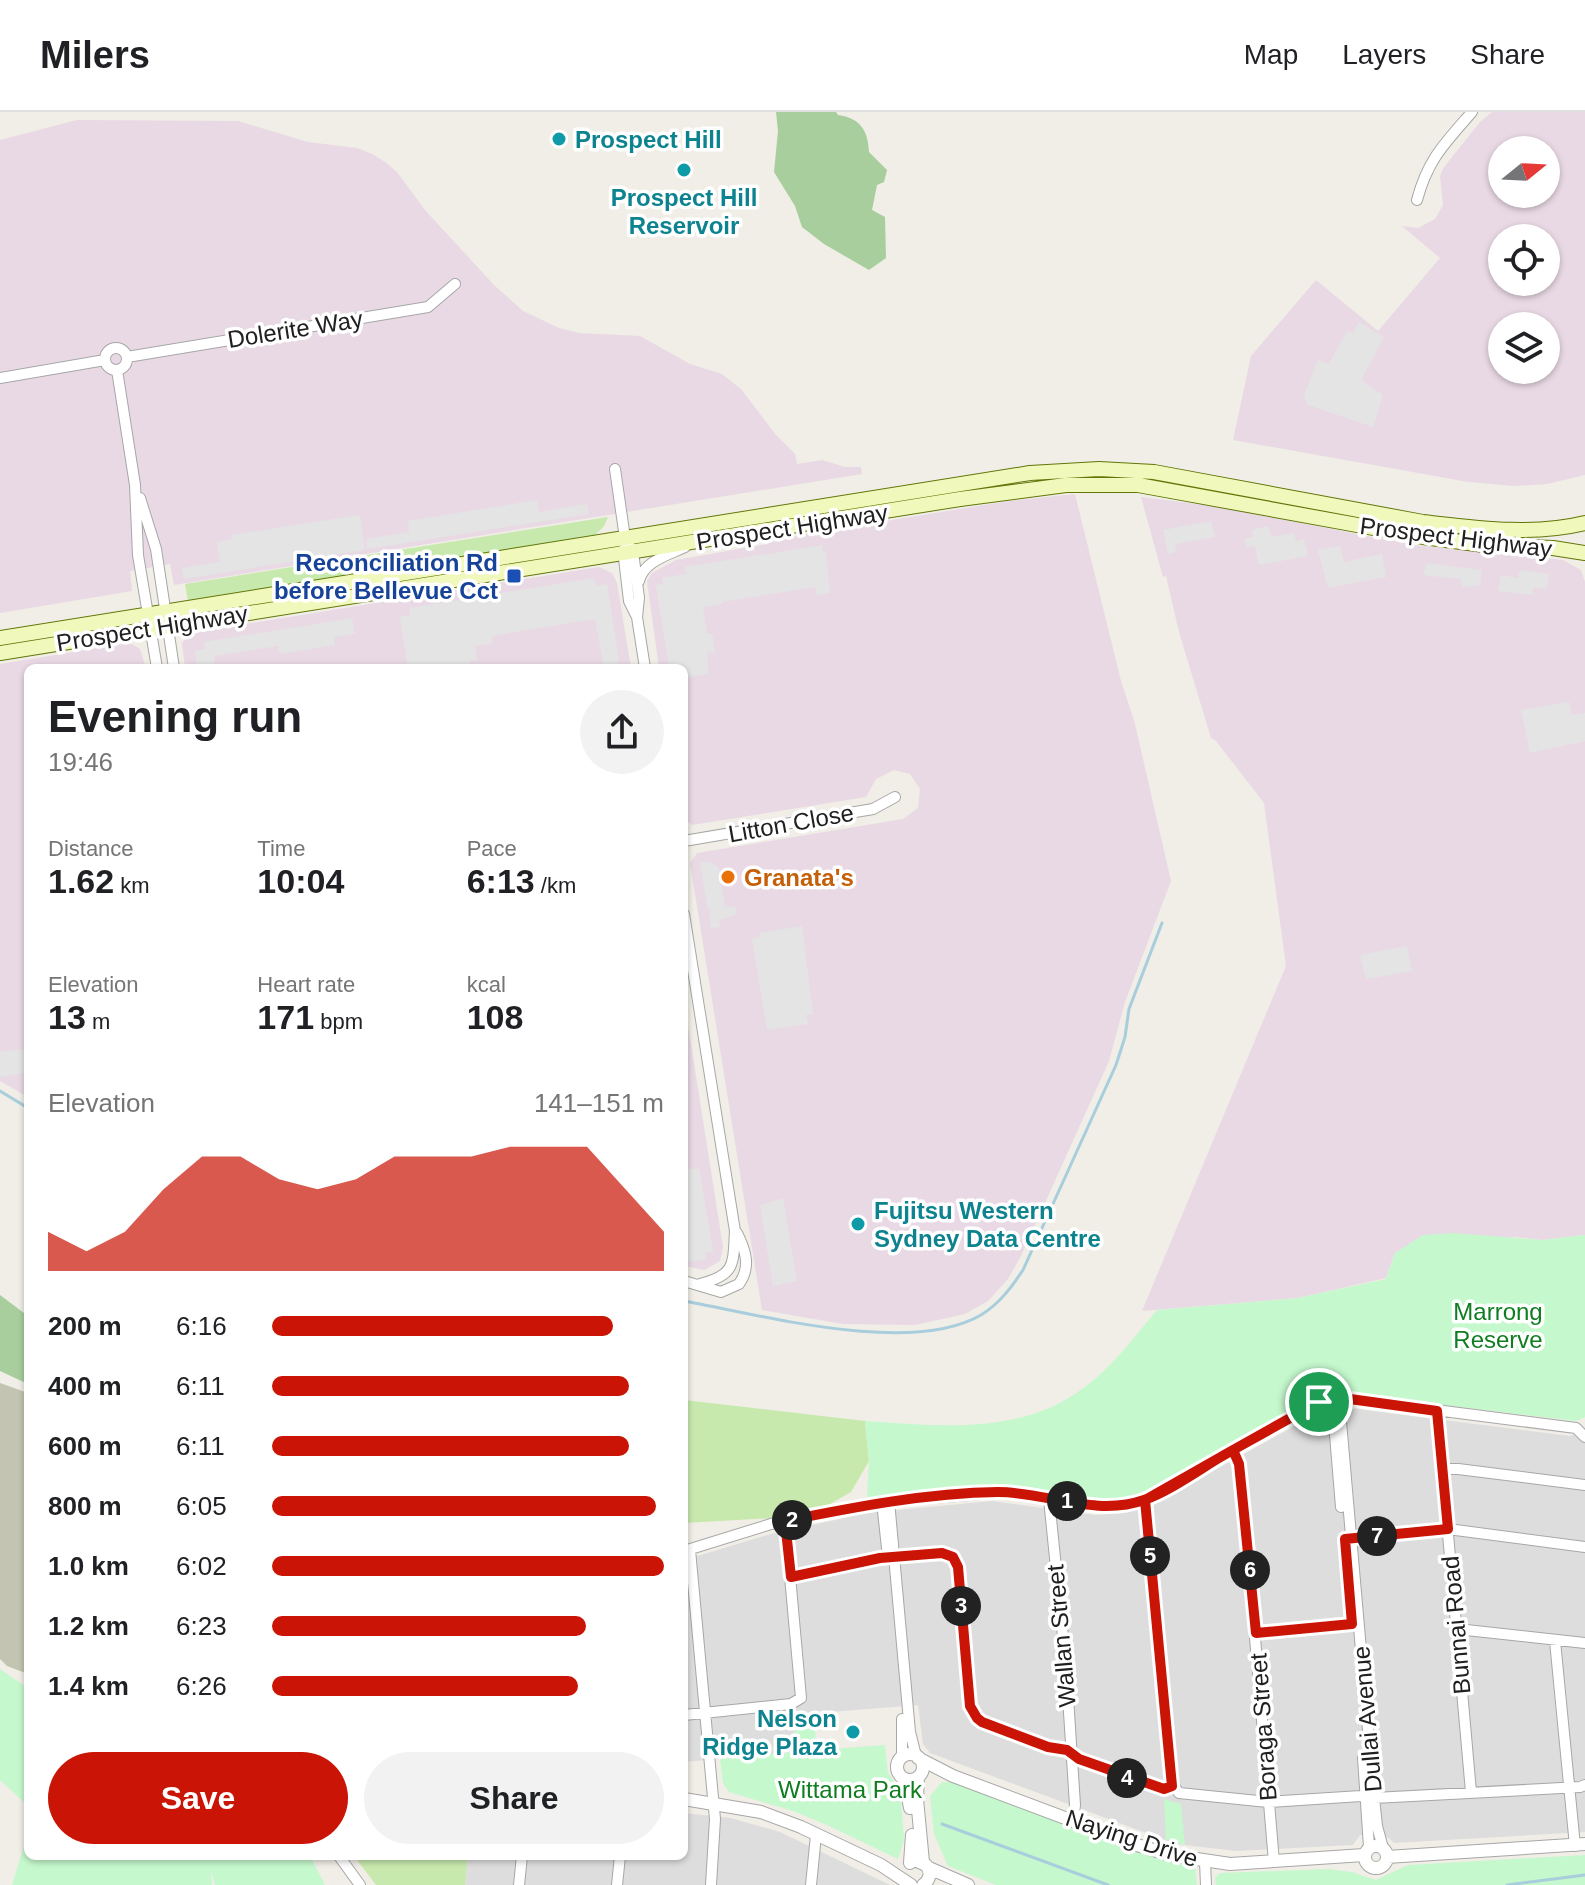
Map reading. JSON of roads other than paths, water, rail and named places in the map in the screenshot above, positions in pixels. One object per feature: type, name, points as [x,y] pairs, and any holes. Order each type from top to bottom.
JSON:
[{"type":"main road","name":"Prospect Highway","points":[[166,619],[625,538],[1030,473],[1099,469],[1154,472],[1442,524],[1545,530],[1585,523]]},
{"type":"main road","name":"Prospect Highway","points":[[0,638],[166,619],[627,553],[1051,486],[1120,484],[1413,536],[1585,553]]},
{"type":"main road","points":[[1585,523],[1579,540],[1585,553]]},
{"type":"main road","name":"Prospect Highway","points":[[0,653],[149,621]]},
{"type":"street","points":[[1417,200],[1424,172],[1472,112]]},
{"type":"street","name":"Dolerite Way","points":[[127,357],[428,307],[455,284]]},
{"type":"street","points":[[116,348],[123,350],[127,357],[124,368],[117,370],[110,369],[105,360],[107,353],[116,348]]},
{"type":"street","points":[[0,378],[105,360]]},
{"type":"street","points":[[117,370],[135,485],[138,555],[156,664]]},
{"type":"street","points":[[615,469],[627,553],[629,601],[637,617]]},
{"type":"street","points":[[135,485],[156,549],[173,664]]},
{"type":"street","points":[[644,664],[637,617],[640,575],[648,565],[694,542]]},
{"type":"street","points":[[627,553],[637,588]]},
{"type":"street","name":"Litton Close","points":[[688,840],[873,809],[895,797]]},
{"type":"street","points":[[688,939],[735,1231],[731,1268],[722,1277],[700,1284]]},
{"type":"street","points":[[688,1282],[721,1292],[739,1284],[747,1259],[735,1231]]},
{"type":"street","points":[[688,1550],[785,1521],[886,1501],[993,1492],[1112,1506],[1145,1500],[1319,1402],[1335,1399],[1576,1428],[1585,1437]]},
{"type":"street","name":"Dullai Avenue","points":[[1335,1399],[1370,1798],[1385,1852]]},
{"type":"street","name":"Bunnai Road","points":[[1437,1411],[1471,1792]]},
{"type":"street","name":"Boraga Street","points":[[1233,1450],[1239,1464],[1256,1633],[1274,1862]]},
{"type":"street","points":[[1443,1469],[1585,1485]]},
{"type":"street","name":"Wallan Street","points":[[1049,1499],[1066,1666],[1075,1805],[1073,1820]]},
{"type":"street","points":[[1145,1500],[1172,1786],[1183,1794],[1268,1802],[1585,1785]]},
{"type":"street","points":[[886,1501],[912,1757],[923,1767],[914,1778],[917,1878]]},
{"type":"street","points":[[688,1714],[791,1704],[801,1698],[785,1521]]},
{"type":"street","points":[[1348,1539],[1448,1529],[1585,1547]]},
{"type":"street","points":[[791,1577],[891,1557],[942,1553],[953,1557],[958,1567],[972,1712],[982,1722],[1048,1747],[1071,1752],[1079,1759],[1159,1789],[1172,1786]]},
{"type":"street","points":[[688,1559],[714,1802],[711,1885]]},
{"type":"street","points":[[1256,1633],[1355,1624]]},
{"type":"street","points":[[1457,1629],[1585,1643]]},
{"type":"street","points":[[1385,1852],[1381,1867],[1373,1868],[1366,1863],[1366,1851],[1376,1845],[1385,1852],[1580,1845],[1568,1788],[1555,1641]]},
{"type":"street","points":[[912,1757],[898,1763],[897,1771],[914,1778]]},
{"type":"street","name":"Naying Drive","points":[[912,1757],[953,1776],[1137,1845],[1205,1862],[1274,1862],[1366,1851]]},
{"type":"street","name":"Naying Drive","points":[[914,1778],[953,1776]]},
{"type":"street","name":"Dullai Avenue","points":[[1366,1851],[1370,1798]]},
{"type":"street","points":[[688,1799],[761,1812],[917,1878],[965,1885]]},
{"type":"street","points":[[811,1885],[816,1835]]},
{"type":"street","points":[[342,1860],[360,1885]]},
{"type":"street","points":[[519,1885],[522,1860]]},
{"type":"street","points":[[617,1885],[620,1860]]},
{"type":"street","points":[[1205,1862],[1206,1881]]},
{"type":"waterway","points":[[688,1302],[835,1329],[877,1332],[916,1332],[951,1327],[987,1311],[1023,1270],[1116,1065],[1125,1037],[1129,1009],[1162,923]]},
{"type":"waterway","points":[[0,1091],[24,1106]]},
{"type":"waterway","points":[[942,1824],[1108,1885]]},
{"type":"waterway","points":[[1507,1885],[1585,1875]]},
{"type":"place","name":"Prospect Hill","points":[[559,139]]},
{"type":"place","name":"Prospect Hill Reservoir","points":[[684,170]]},
{"type":"place","name":"Reconciliation Rd before Bellevue Cct","points":[[514,576]]},
{"type":"place","name":"Granata's","points":[[728,877]]},
{"type":"place","name":"Fujitsu Western Sydney Data Centre","points":[[858,1224]]},
{"type":"place","name":"Nelson Ridge Plaza","points":[[853,1732]]},
{"type":"park label","name":"Marrong Reserve","points":[[1498,1325]]},
{"type":"park label","name":"Wittama Park","points":[[850,1789]]}]
